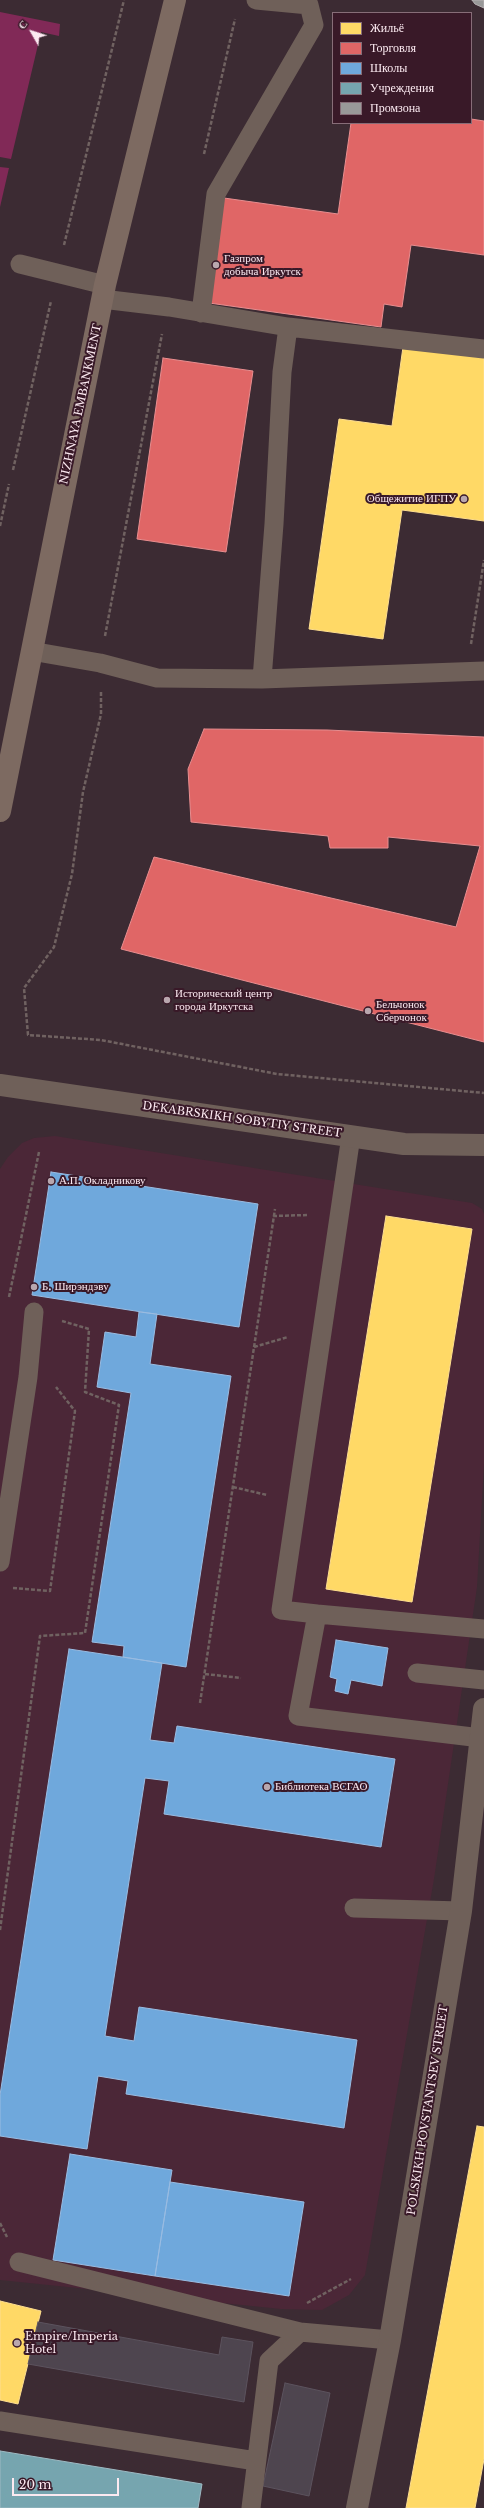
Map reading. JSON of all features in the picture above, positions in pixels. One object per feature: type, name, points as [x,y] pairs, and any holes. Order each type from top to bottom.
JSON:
[{"type":"main road","name":"NIZHNAYA EMBANKMENT","points":[[0,811],[4,765],[31,651],[104,292],[175,0]]},
{"type":"street","name":"DEKABRSKIKH SOBYTIY STREET","points":[[0,1085],[404,1144],[484,1145]]},
{"type":"street","name":"POLSKIKH POVSTANTSEV STREET","points":[[357,2508],[390,2340],[461,1911],[484,1710]]},
{"type":"lane","points":[[201,313],[216,194],[314,25],[309,5],[256,0]]},
{"type":"lane","points":[[20,264],[57,273],[104,292],[201,313],[288,327],[484,349]]},
{"type":"lane","points":[[262,679],[274,524],[282,372],[288,327]]},
{"type":"lane","points":[[31,651],[100,663],[157,678],[262,679],[475,672]]},
{"type":"lane","points":[[351,1136],[281,1610],[484,1629]]},
{"type":"lane","points":[[0,1562],[2,1533],[28,1377],[34,1312]]},
{"type":"lane","points":[[317,1614],[298,1716],[481,1738]]},
{"type":"lane","points":[[417,1673],[484,1680]]},
{"type":"lane","points":[[354,1908],[461,1911]]},
{"type":"lane","points":[[20,2262],[300,2332],[390,2340]]},
{"type":"lane","points":[[251,2508],[269,2361],[300,2332]]},
{"type":"lane","points":[[0,2421],[256,2461]]},
{"type":"path","points":[[13,470],[57,273],[124,0]]},
{"type":"path","points":[[202,161],[236,15]]},
{"type":"path","points":[[169,307],[159,349],[100,663],[101,714],[83,792],[72,874],[54,947],[24,988],[28,1035],[101,1040],[277,1074],[484,1093]]},
{"type":"path","points":[[0,526],[10,484]]},
{"type":"path","points":[[475,672],[484,560]]},
{"type":"path","points":[[0,1930],[40,1636],[85,1633],[119,1405],[85,1392],[89,1329],[7,1305],[39,1152]]},
{"type":"path","points":[[200,1703],[274,1209]]},
{"type":"path","points":[[273,1216],[308,1215]]},
{"type":"path","points":[[254,1347],[288,1337]]},
{"type":"path","points":[[7,1588],[50,1591],[75,1411],[56,1387],[28,1377]]},
{"type":"path","points":[[233,1487],[267,1495]]},
{"type":"path","points":[[205,1674],[241,1678]]},
{"type":"path","points":[[306,2304],[351,2279]]},
{"type":"shaded area","points":[[0,12],[60,24],[59,36],[41,32],[11,159],[0,157]]},
{"type":"shaded area","points":[[0,167],[9,168],[0,207]]},
{"type":"shaded area","points":[[55,1136],[472,1203],[482,1209],[484,1214],[484,1464],[477,1587],[434,1879],[365,2275],[349,2295],[322,2310],[281,2309],[0,2280],[0,1169],[8,1157],[22,1143],[34,1138]],"holes":[[[336,1640],[388,1648],[382,1686],[351,1680],[348,1694],[335,1691],[337,1679],[330,1677]]]},
{"type":"building: Жильё","points":[[403,347],[484,358],[484,521],[402,510],[383,639],[309,629],[339,419],[392,426]]},
{"type":"building: Жильё","points":[[386,1216],[472,1229],[412,1602],[326,1589]]},
{"type":"building: Жильё","points":[[477,2126],[484,2127],[484,2459],[475,2508],[406,2508]]},
{"type":"building: Жильё","name":"Empire/Imperia Hotel","points":[[0,2301],[41,2311],[18,2404],[0,2400]]},
{"type":"building: Торговля","points":[[472,119],[484,121],[484,255],[411,245],[402,307],[384,304],[381,327],[209,303],[224,198],[338,214],[351,124],[472,124]]},
{"type":"building: Торговля","points":[[163,358],[253,371],[226,552],[137,539]]},
{"type":"building: Торговля","points":[[204,729],[327,730],[484,737],[484,1042],[121,949],[154,857],[456,927],[480,846],[388,837],[388,848],[330,848],[328,836],[191,822],[188,769]]},
{"type":"building: Школы","points":[[51,1172],[258,1204],[239,1327],[32,1295]]},
{"type":"building: Школы","points":[[139,1312],[157,1314],[150,1364],[231,1376],[186,1667],[123,1657],[124,1646],[92,1642],[131,1393],[97,1387],[105,1332],[136,1337]]},
{"type":"building: Школы","points":[[336,1640],[388,1648],[382,1686],[351,1680],[348,1694],[335,1691],[337,1679],[330,1677]]},
{"type":"building: Школы","points":[[69,1649],[162,1663],[150,1740],[174,1743],[177,1726],[395,1759],[381,1847],[164,1814],[169,1781],[145,1778],[105,2036],[134,2041],[139,2007],[357,2040],[344,2128],[126,2094],[128,2081],[98,2076],[87,2149],[0,2136],[0,2095]]},
{"type":"building: Школы","points":[[70,2154],[172,2170],[155,2276],[53,2260]]},
{"type":"building: Школы","points":[[170,2182],[304,2202],[289,2296],[155,2276]]},
{"type":"building: Учреждения","points":[[0,2451],[202,2484],[198,2508],[0,2508]]},
{"type":"building: Промзона","points":[[472,0],[484,0],[484,8],[475,4]]},
{"type":"building: Прочее","points":[[38,2322],[219,2355],[222,2337],[253,2342],[244,2402],[28,2364]]},
{"type":"building: Прочее","points":[[285,2383],[330,2393],[309,2496],[263,2486]]},
{"type":"place","name":"Газпром добыча Иркутск","points":[[216,265]]},
{"type":"place","name":"Общежитие ИГПУ","points":[[464,499]]},
{"type":"place","name":"Исторический центр города Иркутска","points":[[167,1000]]},
{"type":"place","name":"Бельчонок Сберчонок","points":[[368,1011]]},
{"type":"place","name":"А.П. Окладникову","points":[[51,1181]]},
{"type":"place","name":"Б. Ширэндэву","points":[[34,1287]]},
{"type":"place","name":"Библиотека ВСГАО","points":[[267,1787]]},
{"type":"place","name":"Empire/Imperia Hotel","points":[[17,2343]]}]
